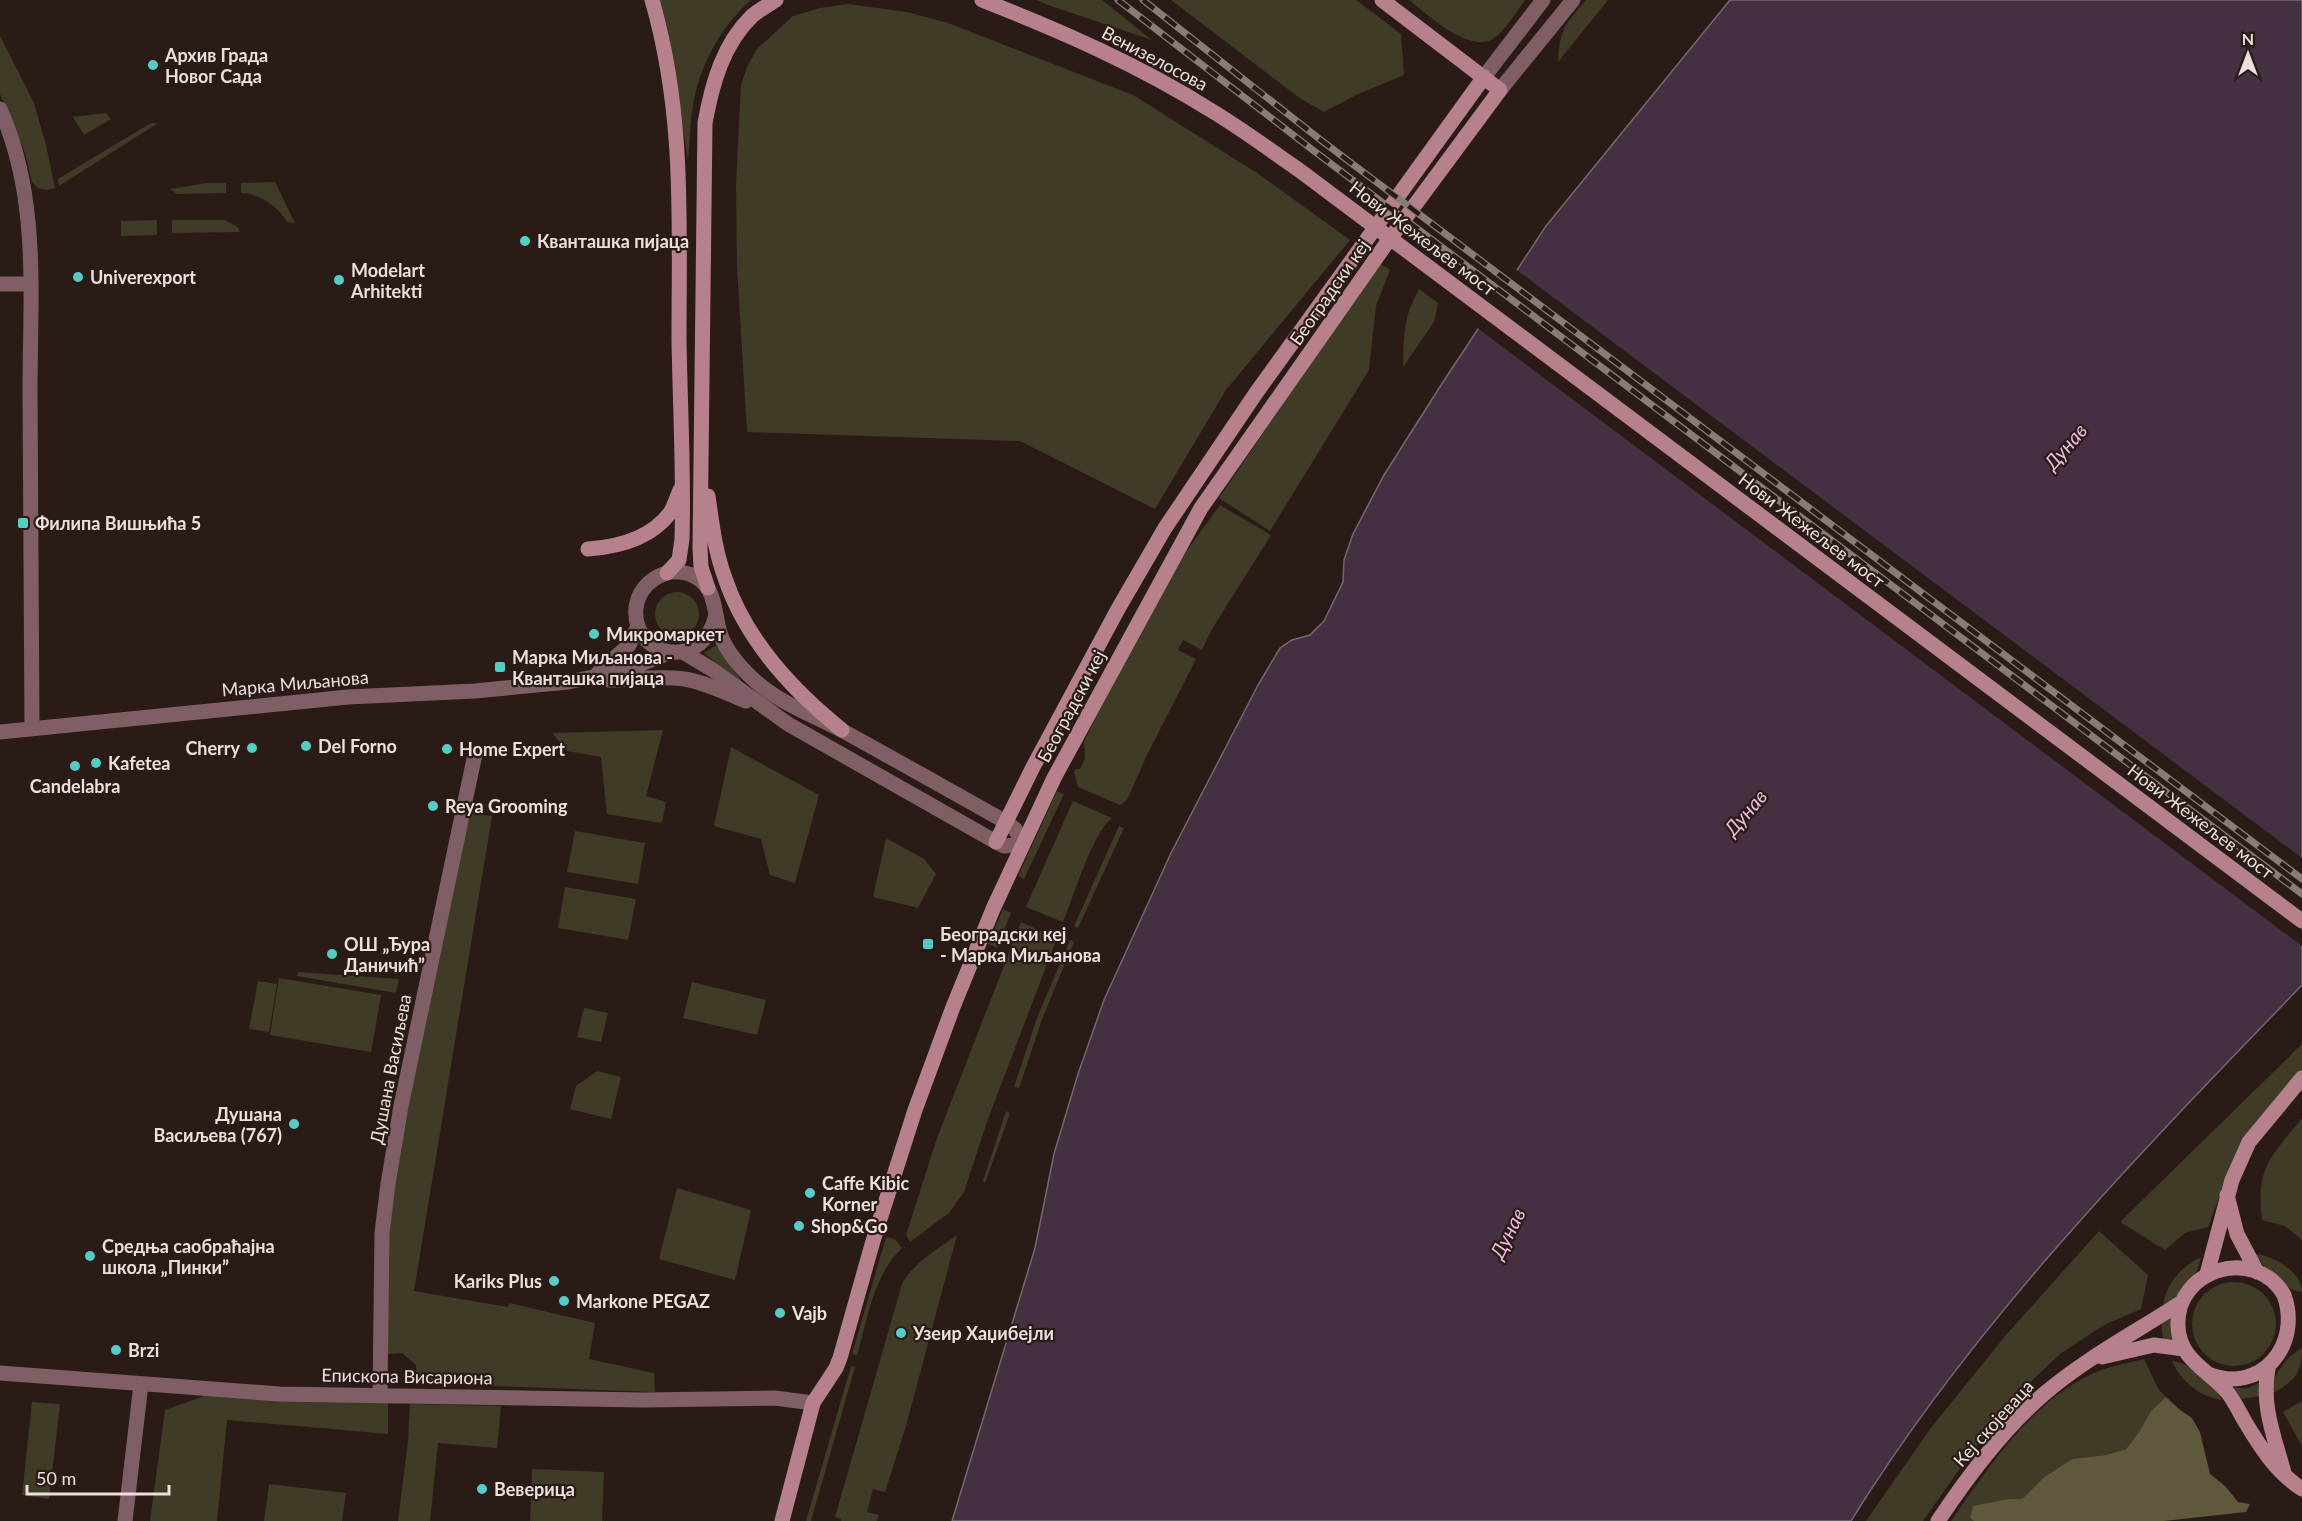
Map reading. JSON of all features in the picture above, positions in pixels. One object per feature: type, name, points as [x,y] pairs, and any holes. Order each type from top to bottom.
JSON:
[{"type":"main road","points":[[652,0],[662,35],[675,113],[679,179],[679,339],[683,482],[681,554],[679,560],[667,573]]},
{"type":"main road","points":[[708,588],[700,557],[705,123],[719,65],[733,40],[753,15],[776,0]]},
{"type":"main road","name":"Венизелосова","points":[[981,0],[1055,29],[1154,77],[1212,111],[1299,170]]},
{"type":"main road","points":[[1382,0],[1500,90]]},
{"type":"main road","name":"Београдски кеј","points":[[996,842],[1073,692],[1165,528],[1256,393],[1484,77]]},
{"type":"main road","name":"Београдски кеј","points":[[782,1521],[813,1403],[840,1358],[873,1241],[915,1110],[958,996],[993,909],[1084,721],[1201,508],[1386,243],[1500,90]]},
{"type":"main road","name":"Нови Жежељев мост","points":[[1299,170],[2302,921]]},
{"type":"main road","points":[[701,444],[716,546],[730,592],[761,648],[776,669],[813,707],[842,730]]},
{"type":"main road","points":[[588,549],[624,544],[658,524],[670,512],[683,482]]},
{"type":"main road","points":[[2206,1274],[2227,1195],[2249,1142],[2302,1078]]},
{"type":"main road","points":[[2227,1195],[2237,1234],[2257,1272]]},
{"type":"main road","points":[[2285,1349],[2291,1324],[2284,1295],[2268,1278],[2257,1272],[2231,1267],[2206,1274],[2196,1281],[2182,1302],[2178,1326],[2184,1349],[2198,1367],[2229,1394],[2257,1441],[2285,1476],[2302,1489]]},
{"type":"main road","points":[[2284,1295],[2302,1300]]},
{"type":"main road","name":"Кеј скојеваца","points":[[1938,1521],[1976,1467],[2044,1394],[2120,1339],[2182,1302]]},
{"type":"main road","points":[[2208,1374],[2220,1379],[2245,1379],[2268,1369],[2285,1349],[2301,1342]]},
{"type":"main road","name":"Кеј скојеваца","points":[[2087,1362],[2130,1349],[2154,1345],[2184,1349]]},
{"type":"main road","points":[[2268,1369],[2265,1387],[2267,1411],[2285,1476]]},
{"type":"street","name":"Београдски кеј","points":[[1484,77],[1543,0]]},
{"type":"street","name":"Београдски кеј","points":[[1500,90],[1573,0]]},
{"type":"street","points":[[0,109],[19,163],[27,202],[30,284],[32,728]]},
{"type":"street","points":[[0,284],[30,284]]},
{"type":"street","points":[[667,573],[690,574],[700,580],[708,588],[714,601],[721,635],[727,648],[754,681],[780,699],[842,730],[1006,822],[1015,829],[1023,844],[1004,846],[996,842],[769,711],[713,670],[677,652],[657,648],[645,639],[638,626],[636,606],[640,594],[656,577],[667,573]]},
{"type":"street","points":[[677,652],[695,647],[706,639],[713,628],[716,615]]},
{"type":"street","name":"Марка Миљанова","points":[[594,677],[629,645],[638,626]]},
{"type":"street","name":"Марка Миљанова","points":[[0,732],[336,698],[475,691],[576,681],[623,671],[677,652]]},
{"type":"street","points":[[576,681],[665,677],[685,679],[709,686],[769,711]]},
{"type":"street","name":"Душана Васиљева","points":[[380,1396],[382,1233],[388,1184],[475,754]]},
{"type":"street","name":"Епископа Висариона","points":[[0,1373],[279,1394],[644,1400],[775,1398],[813,1403]]},
{"type":"street","points":[[125,1521],[141,1384]]},
{"type":"shaded area","points":[[659,0],[751,0],[723,32],[703,68],[693,103],[688,161],[668,30]]},
{"type":"shaded area","points":[[1036,0],[1102,0],[1152,40],[1048,5]]},
{"type":"shaded area","points":[[1171,0],[1356,0],[1401,34],[1404,75],[1356,95],[1324,112],[1301,99]]},
{"type":"shaded area","points":[[1409,0],[1525,0],[1496,37],[1481,42],[1459,36],[1448,30]]},
{"type":"shaded area","points":[[1586,0],[1608,0],[1558,62],[1562,34],[1573,15]]},
{"type":"shaded area","points":[[848,4],[907,12],[948,23],[1133,95],[1257,173],[1350,240],[1226,390],[1155,509],[1020,441],[747,432],[737,267],[736,184],[741,85],[747,67],[757,49],[793,16],[820,8]]},
{"type":"shaded area","points":[[0,36],[34,103],[55,188],[47,190],[38,188],[32,182],[25,153],[0,94]]},
{"type":"shaded area","points":[[106,113],[111,119],[84,135],[73,117]]},
{"type":"shaded area","points":[[151,123],[158,123],[59,186],[58,179]]},
{"type":"shaded area","points":[[275,182],[295,223],[287,222],[279,211],[261,198],[241,193],[241,183]]},
{"type":"shaded area","points":[[207,183],[226,183],[226,193],[177,194],[170,189]]},
{"type":"shaded area","points":[[157,220],[157,235],[121,236],[121,221]]},
{"type":"shaded area","points":[[172,220],[225,220],[238,227],[240,232],[172,233]]},
{"type":"shaded area","points":[[1379,263],[1390,270],[1376,306],[1369,370],[1270,531],[1219,498]]},
{"type":"shaded area","points":[[1419,289],[1438,303],[1434,322],[1403,367],[1407,318]]},
{"type":"shaded area","points":[[1220,505],[1271,535],[1212,629],[1202,650],[1183,640],[1178,650],[1196,659],[1147,755],[1127,800],[1120,805],[1078,787],[1074,772],[1080,769],[1085,759],[1084,742],[1182,557]]},
{"type":"shaded area","points":[[677,592],[692,599],[699,614],[692,629],[677,636],[662,629],[655,614],[662,599]]},
{"type":"shaded area","points":[[716,645],[745,686],[704,653]]},
{"type":"shaded area","points":[[663,730],[646,796],[666,802],[662,823],[607,814],[601,757],[567,751],[552,733]]},
{"type":"shaded area","points":[[731,747],[819,795],[795,883],[770,875],[761,839],[714,826]]},
{"type":"shaded area","points":[[1057,791],[1064,794],[1024,879],[1018,876]]},
{"type":"shaded area","points":[[1073,801],[1112,818],[1091,851],[1063,922],[1026,907]]},
{"type":"shaded area","points":[[467,813],[492,816],[414,1291],[508,1307],[509,1303],[595,1323],[589,1359],[654,1373],[655,1392],[417,1383],[416,1365],[402,1353],[388,1354],[388,1232],[406,1111]]},
{"type":"shaded area","points":[[1119,826],[1124,828],[1078,928],[1074,926]]},
{"type":"shaded area","points":[[575,831],[645,843],[638,884],[567,872]]},
{"type":"shaded area","points":[[886,838],[924,859],[936,874],[918,908],[873,897]]},
{"type":"shaded area","points":[[565,887],[636,899],[628,940],[558,928]]},
{"type":"shaded area","points":[[1003,909],[1011,913],[997,948],[988,944]]},
{"type":"shaded area","points":[[1021,922],[1057,938],[988,1119],[964,1192],[949,1213],[910,1242],[906,1235],[937,1138]]},
{"type":"shaded area","points":[[1070,940],[1074,942],[1042,1019],[1019,1088],[1014,1087],[1037,1018]]},
{"type":"shaded area","points":[[298,972],[399,979],[396,993],[297,976]]},
{"type":"shaded area","points":[[279,978],[381,995],[371,1052],[270,1035]]},
{"type":"shaded area","points":[[258,981],[277,984],[269,1032],[249,1029]]},
{"type":"shaded area","points":[[692,982],[766,1000],[757,1035],[683,1018]]},
{"type":"shaded area","points":[[584,1008],[608,1013],[601,1042],[577,1037]]},
{"type":"shaded area","points":[[2302,1044],[2302,1071],[2240,1143],[2208,1227],[2185,1233],[2165,1250],[2120,1222]]},
{"type":"shaded area","points":[[597,1071],[621,1077],[611,1119],[570,1109],[576,1086]]},
{"type":"shaded area","points":[[1006,1111],[1010,1113],[985,1183],[983,1181]]},
{"type":"shaded area","points":[[2302,1118],[2302,1240],[2285,1226],[2262,1220],[2261,1187],[2268,1164],[2281,1143]]},
{"type":"shaded area","points":[[677,1188],[751,1210],[735,1280],[659,1259]]},
{"type":"shaded area","points":[[2099,1231],[2148,1275],[2141,1309],[2104,1325],[2060,1354],[2021,1391],[1968,1457],[1923,1521],[1866,1521],[1930,1429],[2006,1335]]},
{"type":"shaded area","points":[[957,1235],[906,1426],[885,1492],[873,1489],[867,1512],[879,1515],[877,1521],[841,1521],[835,1517],[902,1284],[919,1263]]},
{"type":"shaded area","points":[[886,1237],[895,1239],[902,1248],[884,1271],[868,1312],[857,1355],[852,1354]]},
{"type":"shaded area","points":[[2256,1254],[2271,1258],[2286,1266],[2297,1278],[2302,1292],[2281,1283]]},
{"type":"shaded area","points":[[2201,1257],[2196,1272],[2187,1286],[2163,1308],[2170,1284],[2180,1271]]},
{"type":"shaded area","points":[[2226,1282],[2242,1282],[2258,1289],[2269,1300],[2276,1316],[2273,1340],[2264,1354],[2242,1366],[2226,1366],[2210,1359],[2199,1348],[2192,1332],[2192,1316],[2199,1300],[2210,1289]]},
{"type":"shaded area","points":[[2173,1315],[2176,1342],[2163,1340],[2161,1321]]},
{"type":"shaded area","points":[[2302,1348],[2302,1357],[2295,1377],[2270,1395],[2273,1381],[2280,1368]]},
{"type":"shaded area","points":[[2144,1359],[2159,1390],[2166,1397],[2151,1411],[2126,1449],[2106,1455],[2072,1459],[2043,1478],[2022,1499],[2008,1499],[1970,1518],[1974,1521],[1951,1521],[2017,1433],[2057,1395],[2080,1380],[2104,1369]]},
{"type":"shaded area","points":[[2172,1361],[2201,1374],[2222,1400],[2198,1392],[2180,1375]]},
{"type":"shaded area","points":[[851,1366],[855,1367],[811,1521],[806,1521]]},
{"type":"shaded area","points":[[2261,1382],[2260,1396],[2241,1399],[2234,1388],[2248,1388]]},
{"type":"shaded area","points":[[207,1395],[388,1401],[388,1434],[227,1420],[217,1521],[150,1521],[165,1410]]},
{"type":"shaded area","points":[[2166,1397],[2192,1418],[2200,1432],[2210,1474],[2225,1486],[2238,1502],[2250,1504],[2246,1512],[2164,1521],[1974,1521],[1970,1518],[1973,1506],[2008,1499],[2022,1499],[2043,1478],[2072,1459],[2106,1455],[2126,1449],[2151,1411]]},
{"type":"shaded area","points":[[2302,1401],[2302,1446],[2283,1412]]},
{"type":"shaded area","points":[[32,1402],[60,1404],[49,1499],[22,1495]]},
{"type":"shaded area","points":[[410,1404],[501,1406],[497,1448],[438,1443],[430,1521],[398,1521]]},
{"type":"shaded area","points":[[532,1469],[604,1472],[602,1521],[530,1521]]},
{"type":"shaded area","points":[[269,1484],[346,1493],[342,1521],[264,1521]]},
{"type":"water","name":"Дунав","points":[[1730,0],[2302,0],[2302,985],[2121,1176],[2005,1308],[1899,1448],[1851,1521],[952,1521],[1035,1248],[1054,1154],[1078,1074],[1104,1000],[1171,853],[1258,685],[1280,648],[1292,640],[1310,635],[1324,621],[1343,582],[1344,560],[1353,534],[1384,475],[1443,382],[1546,226]]},
{"type":"pier","points":[[1514,268],[2302,858],[2302,946],[1476,327]]},
{"type":"railway","points":[[1118,0],[1314,151],[2302,894]]},
{"type":"railway","points":[[1143,0],[1322,141],[2302,879]]},
{"type":"place","name":"Архив Града Новог Сада","points":[[153,65]]},
{"type":"place","name":"Кванташка пијаца","points":[[525,241]]},
{"type":"place","name":"Univerexport","points":[[78,277]]},
{"type":"place","name":"Modelart Arhitekti","points":[[339,280]]},
{"type":"place","name":"Филипа Вишњића 5","points":[[23,523]]},
{"type":"place","name":"Микромаркет","points":[[594,634]]},
{"type":"place","name":"Марка Миљанова - Кванташка пијаца","points":[[500,667]]},
{"type":"place","name":"Del Forno","points":[[306,746]]},
{"type":"place","name":"Cherry","points":[[252,748]]},
{"type":"place","name":"Home Expert","points":[[447,749]]},
{"type":"place","name":"Kafetea","points":[[96,763]]},
{"type":"place","name":"Candelabra","points":[[75,766]]},
{"type":"place","name":"Reya Grooming","points":[[433,806]]},
{"type":"place","name":"Београдски кеј - Марка Миљанова","points":[[928,944]]},
{"type":"place","name":"ОШ „Ђура Даничић”","points":[[332,954]]},
{"type":"place","name":"Душана Васиљева (767)","points":[[294,1124]]},
{"type":"place","name":"Caffe Kibic Korner","points":[[810,1193]]},
{"type":"place","name":"Shop&Go","points":[[799,1226]]},
{"type":"place","name":"Средња саобраћајна школа „Пинки”","points":[[90,1256]]},
{"type":"place","name":"Kariks Plus","points":[[554,1281]]},
{"type":"place","name":"Markone PEGAZ","points":[[564,1301]]},
{"type":"place","name":"Vajb","points":[[780,1313]]},
{"type":"place","name":"Узеир Хаџибејли","points":[[901,1333]]},
{"type":"place","name":"Brzi","points":[[116,1350]]},
{"type":"place","name":"Веверица","points":[[482,1489]]}]
